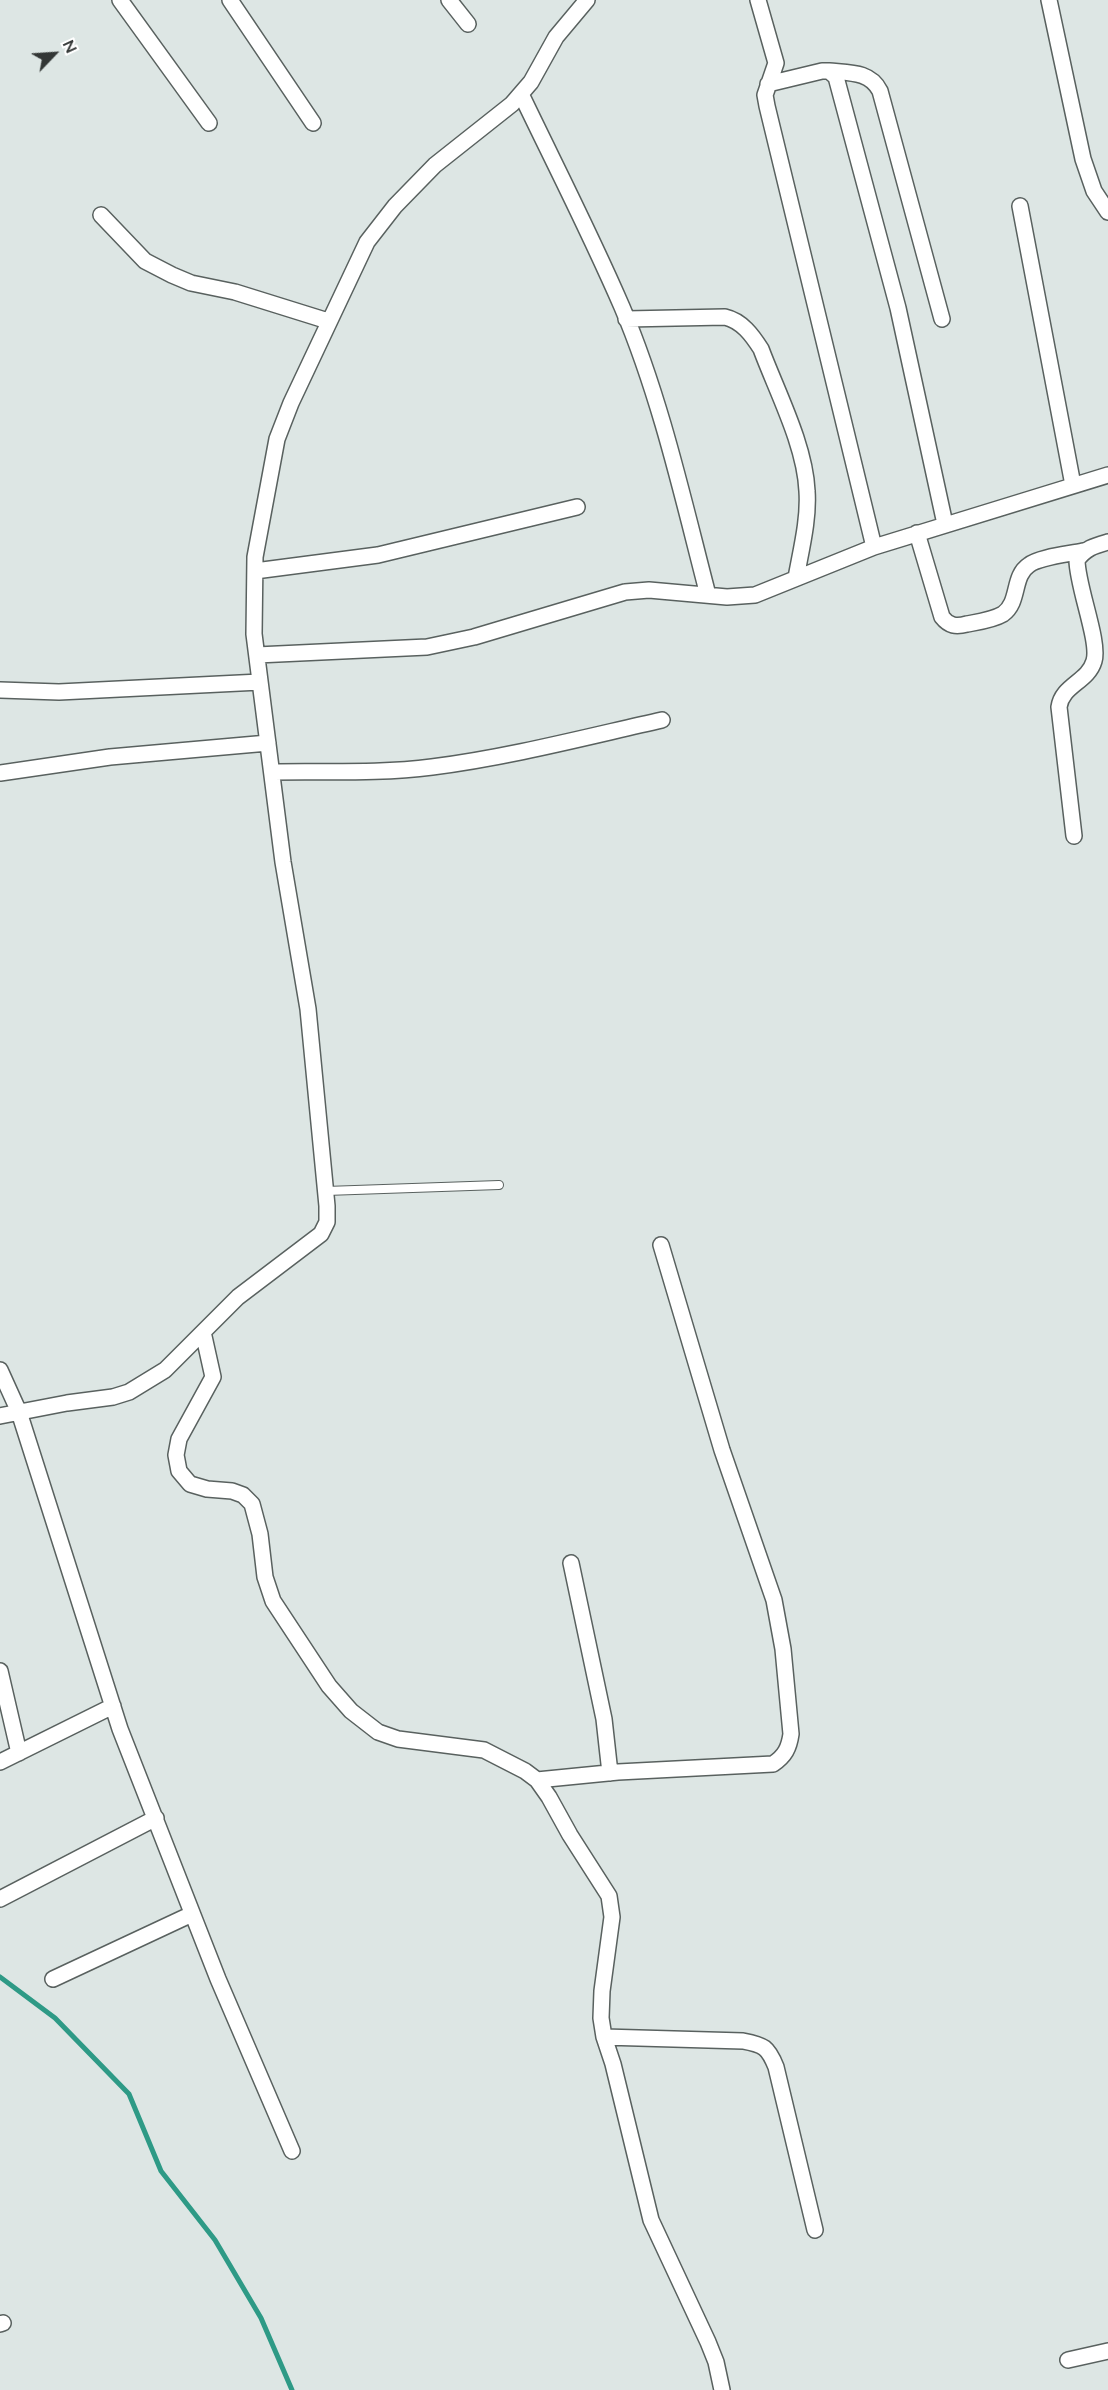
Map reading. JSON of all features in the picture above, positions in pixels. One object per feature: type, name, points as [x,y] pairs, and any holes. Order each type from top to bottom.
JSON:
[{"type":"street","points":[[120,0],[209,123]]},
{"type":"street","points":[[230,0],[313,123]]},
{"type":"street","points":[[449,0],[468,24]]},
{"type":"street","points":[[758,0],[776,63],[775,72],[765,95],[767,106],[874,547]]},
{"type":"street","points":[[1049,0],[1083,159],[1094,191],[1108,212]]},
{"type":"street","points":[[0,1416],[113,1397],[129,1392],[165,1370],[238,1297],[321,1234],[327,1222],[308,1010],[283,862],[254,634],[255,571],[259,530],[277,439],[291,402],[328,321],[367,242],[395,206],[435,165],[512,104],[531,82],[556,37],[585,1]]},
{"type":"street","points":[[768,84],[829,71],[866,76],[876,83],[942,319]]},
{"type":"street","points":[[829,71],[836,77],[839,87],[898,308],[945,524]]},
{"type":"street","points":[[521,94],[626,319],[671,453],[708,595]]},
{"type":"street","points":[[1020,206],[1073,485]]},
{"type":"street","points":[[101,215],[145,261],[172,275],[191,283],[235,292],[328,321]]},
{"type":"street","points":[[626,319],[725,317],[735,320],[761,349],[793,432],[806,475],[807,507],[796,578]]},
{"type":"street","points":[[257,655],[427,647],[474,637],[625,592],[649,590],[727,597],[755,595],[874,547],[1108,475]]},
{"type":"street","points":[[255,571],[378,555],[577,507]]},
{"type":"street","points":[[917,533],[942,617],[946,623],[953,626],[987,620],[1004,613],[1013,601],[1020,575],[1030,563],[1083,551],[1108,542]]},
{"type":"street","points":[[1074,836],[1059,707],[1064,692],[1088,674],[1095,658],[1077,570],[1077,560],[1083,551]]},
{"type":"street","points":[[0,690],[59,692],[260,682]]},
{"type":"street","points":[[272,772],[396,771],[434,767],[518,752],[662,720]]},
{"type":"street","points":[[0,773],[110,757],[268,743]]},
{"type":"street","points":[[537,1780],[610,1773],[773,1764],[783,1758],[790,1747],[791,1734],[783,1648],[774,1600],[722,1450],[661,1245]]},
{"type":"street","points":[[203,1332],[213,1377],[179,1439],[176,1455],[179,1471],[190,1484],[207,1490],[232,1491],[243,1495],[252,1504],[260,1534],[265,1577],[273,1601],[329,1686],[351,1711],[378,1732],[398,1739],[484,1750],[525,1771],[537,1780],[549,1797],[609,1896],[612,1917],[602,1991],[601,2018],[604,2037],[613,2064],[651,2220],[708,2342],[716,2362],[722,2390]]},
{"type":"street","points":[[0,1370],[20,1412],[113,1706],[192,1914],[292,2151]]},
{"type":"street","points":[[571,1563],[604,1719],[610,1773]]},
{"type":"street","points":[[0,1671],[19,1753]]},
{"type":"street","points":[[0,1762],[113,1706]]},
{"type":"street","points":[[0,1899],[156,1818]]},
{"type":"street","points":[[53,1978],[192,1914]]},
{"type":"street","points":[[604,2037],[743,2041],[759,2044],[770,2052],[776,2067],[815,2230]]},
{"type":"street","points":[[1068,2360],[1108,2351]]},
{"type":"lane","points":[[326,1191],[499,1185]]},
{"type":"waterway","points":[[0,1977],[55,2018],[129,2094],[161,2171],[215,2240],[261,2318],[292,2390]]}]
